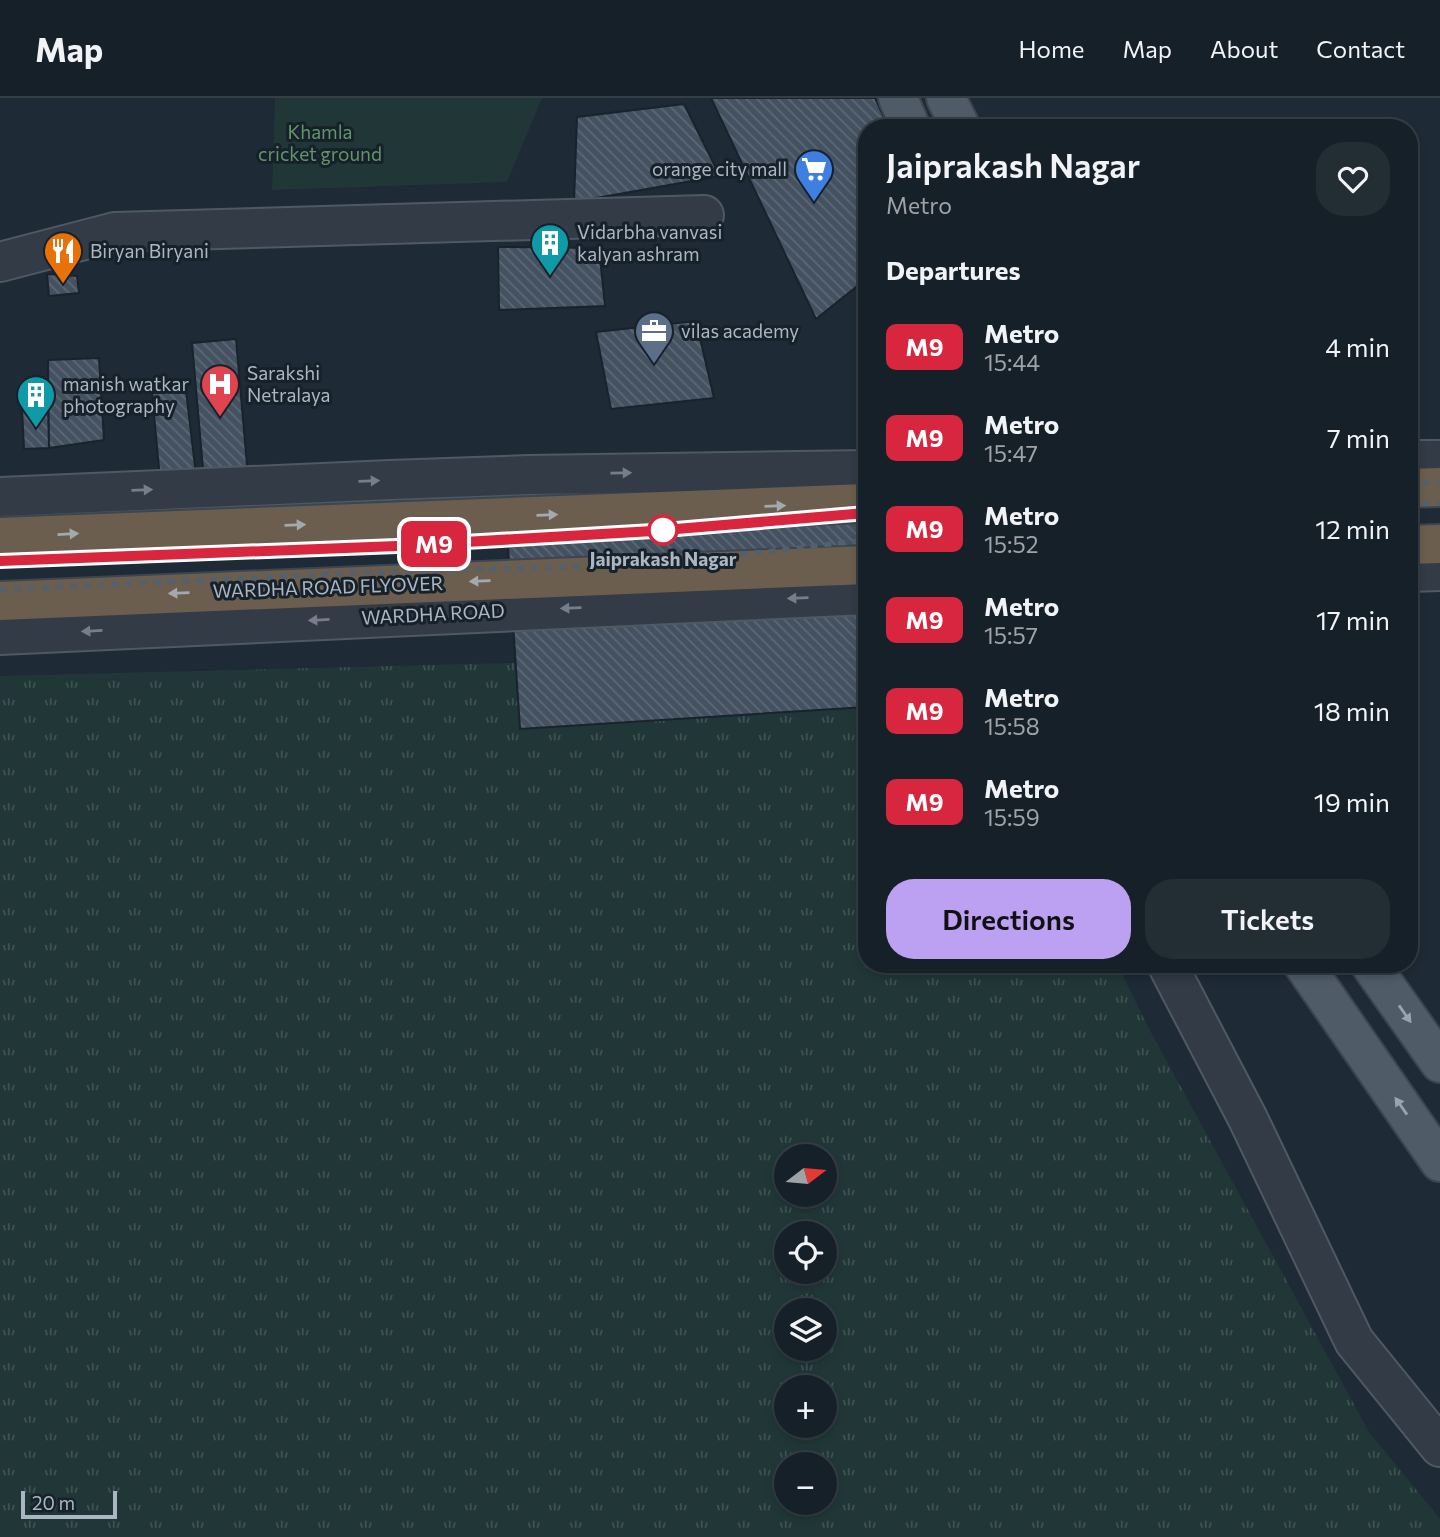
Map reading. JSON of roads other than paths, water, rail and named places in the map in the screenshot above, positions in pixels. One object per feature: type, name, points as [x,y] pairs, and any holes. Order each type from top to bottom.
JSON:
[{"type":"highway","points":[[1418,488],[1440,487]]},
{"type":"highway","points":[[0,537],[858,503]]},
{"type":"highway","points":[[1418,545],[1440,544]]},
{"type":"highway","name":"WARDHA ROAD FLYOVER","points":[[0,601],[858,565]]},
{"type":"main road","points":[[898,98],[907,119]]},
{"type":"main road","points":[[946,98],[956,119]]},
{"type":"main road","points":[[1309,973],[1440,1162]]},
{"type":"main road","points":[[1376,973],[1440,1063]]},
{"type":"street","points":[[0,262],[115,232],[704,215]]},
{"type":"street","points":[[1418,460],[1440,460]]},
{"type":"street","points":[[0,496],[515,476],[858,470]]},
{"type":"street","points":[[1418,572],[1440,571]]},
{"type":"street","name":"WARDHA ROAD","points":[[0,635],[858,596]]},
{"type":"street","points":[[1172,973],[1248,1119],[1354,1341],[1440,1447]]},
{"type":"railway","points":[[1418,483],[1440,483]]},
{"type":"railway","points":[[1418,503],[1440,503]]},
{"type":"railway","points":[[0,561],[372,548],[653,531],[858,514]]},
{"type":"railway","points":[[0,590],[377,572],[652,565],[858,541]]},
{"type":"metro line","name":"M9","points":[[0,561],[397,546],[653,531],[858,514]]},
{"type":"place","name":"orange city mall","points":[[814,203]]},
{"type":"place","name":"Vidarbha vanvasi kalyan ashram","points":[[550,277]]},
{"type":"place","name":"Biryan Biryani","points":[[63,285]]},
{"type":"place","name":"vilas academy","points":[[654,365]]},
{"type":"place","name":"Sarakshi Netralaya","points":[[220,418]]},
{"type":"place","name":"manish watkar photography","points":[[36,429]]},
{"type":"place","name":"Jaiprakash Nagar","points":[[663,530]]},
{"type":"park label","name":"Khamla cricket ground","points":[[320,143]]}]
